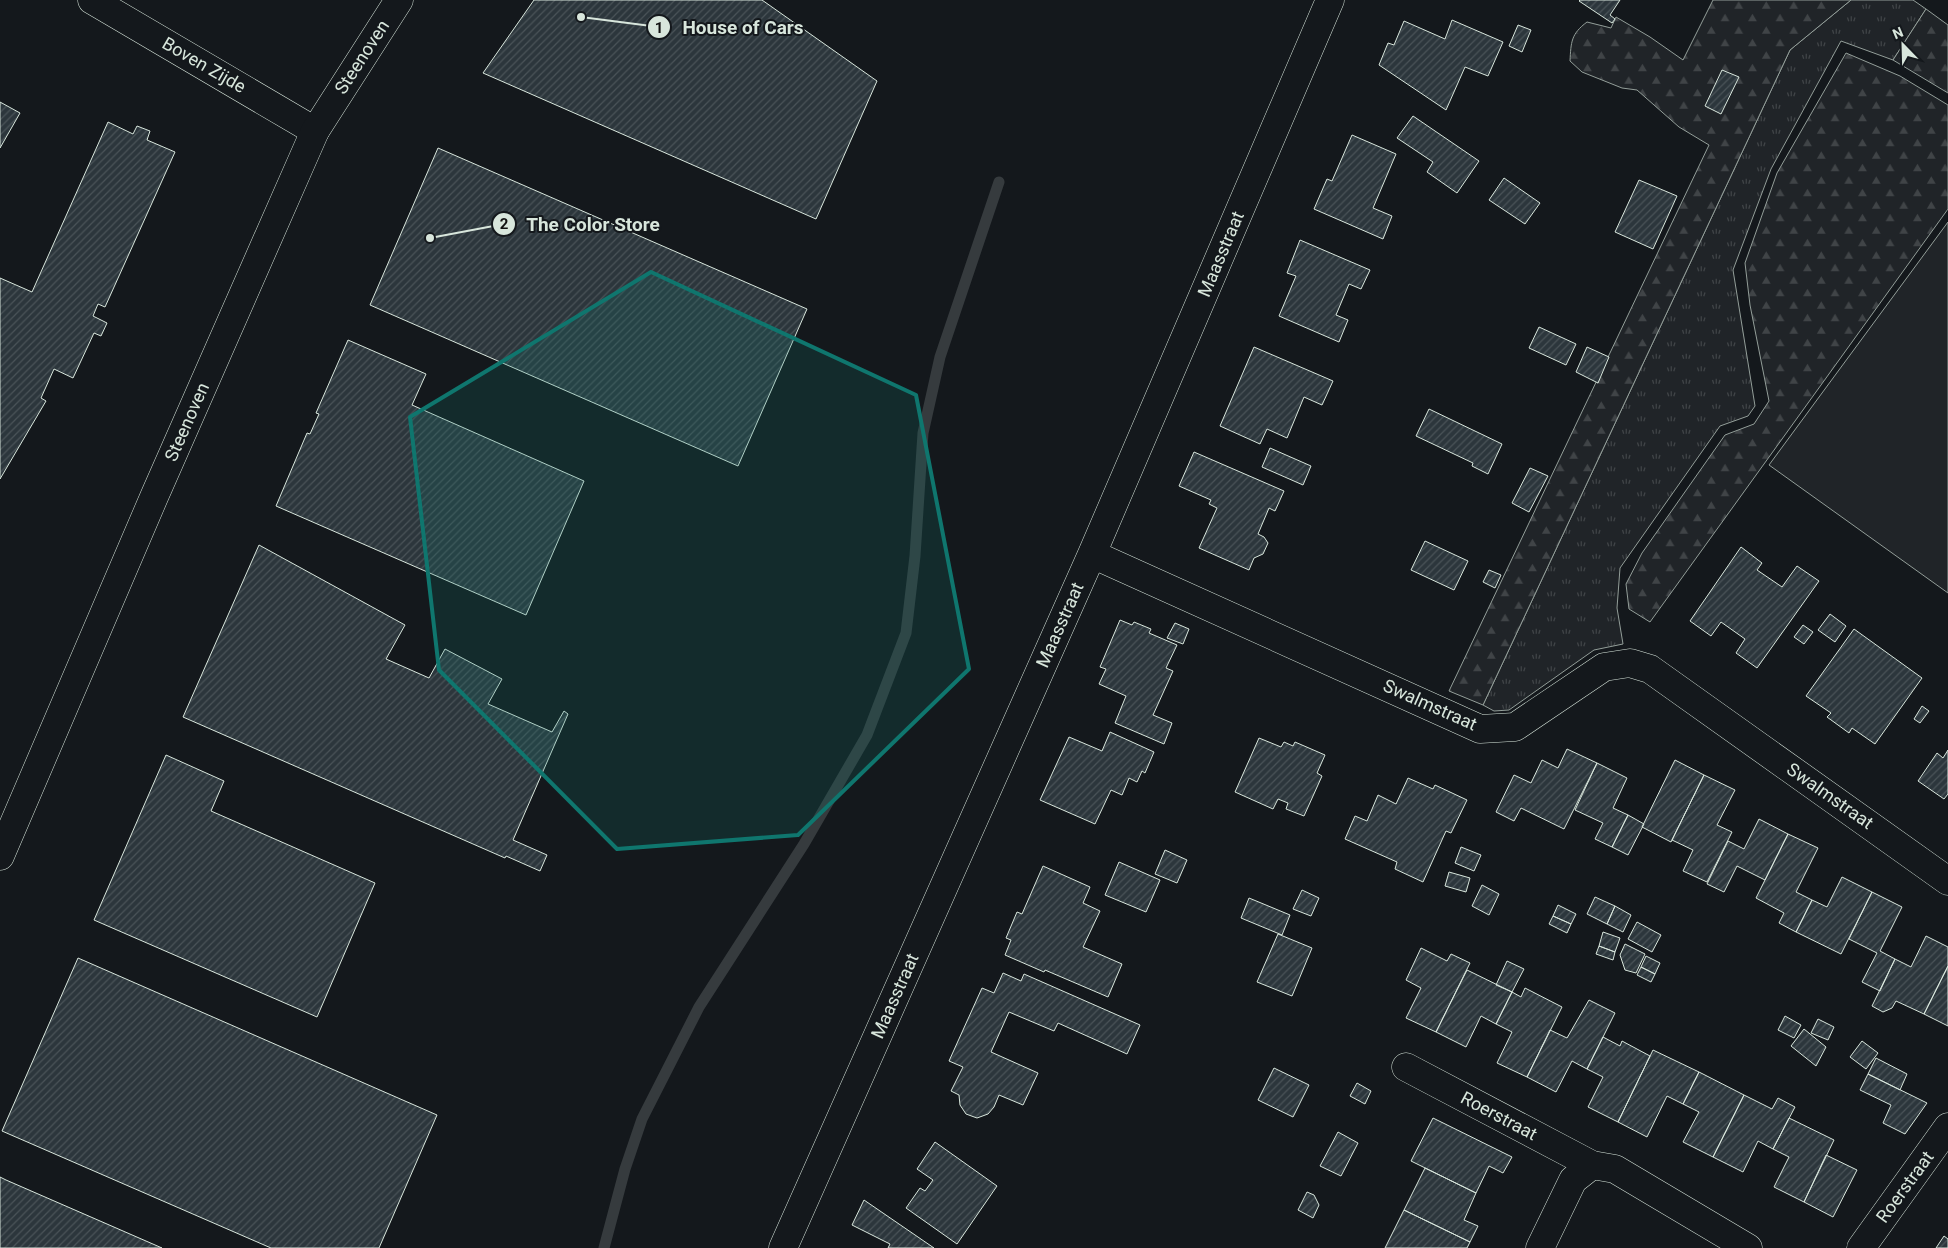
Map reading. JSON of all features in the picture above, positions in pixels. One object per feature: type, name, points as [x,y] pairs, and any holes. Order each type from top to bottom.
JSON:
[{"type":"street","name":"Boven Zijde","points":[[92,0],[315,131]]},
{"type":"street","name":"Steenoven","points":[[0,856],[154,497],[315,131],[399,0]]},
{"type":"street","name":"Maasstraat","points":[[783,1248],[1092,554],[1330,0]]},
{"type":"street","name":"Swalmstraat","points":[[1092,554],[1480,729],[1515,727],[1604,667],[1630,663],[1650,669],[1948,881]]},
{"type":"street","name":"Roerstraat","points":[[1406,1067],[1592,1165],[1615,1169],[1748,1248]]},
{"type":"street","name":"Roerstraat","points":[[1861,1248],[1948,1127]]},
{"type":"street","points":[[1540,1248],[1573,1180],[1592,1165]]},
{"type":"highlighted area","points":[[651,272],[916,395],[969,669],[798,835],[617,849],[439,670],[410,417]]},
{"type":"green space","points":[[1713,0],[1851,0],[1790,50],[1483,705],[1449,691],[1709,145],[1679,127],[1637,90],[1622,88],[1582,72],[1570,61],[1573,39],[1578,30],[1587,22],[1611,28],[1616,17],[1650,37],[1683,60]]},
{"type":"green space","points":[[1851,0],[1913,0],[1926,9],[1893,60],[1841,41],[1771,169],[1733,270],[1755,406],[1748,416],[1720,426],[1620,568],[1617,608],[1623,644],[1594,650],[1509,710],[1494,711],[1483,705],[1790,50]]},
{"type":"green space","points":[[1926,9],[1948,25],[1948,93],[1893,60]]},
{"type":"green space","points":[[1846,53],[1900,76],[1948,105],[1948,209],[1650,622],[1629,609],[1626,584],[1642,553],[1725,435],[1754,424],[1769,401],[1750,305],[1745,263],[1777,173]]},
{"type":"green space","points":[[1948,222],[1948,593],[1769,465]]},
{"type":"building","points":[[534,0],[762,0],[877,81],[816,219],[483,73]]},
{"type":"building","points":[[1580,0],[1620,0],[1610,15],[1615,19],[1612,23]]},
{"type":"building","points":[[1452,20],[1503,42],[1488,76],[1465,67],[1446,110],[1379,65],[1388,43],[1394,45],[1404,21],[1445,39]]},
{"type":"building","points":[[1518,25],[1531,30],[1522,52],[1509,46]]},
{"type":"building","points":[[1722,70],[1739,77],[1721,114],[1705,106]]},
{"type":"building","points":[[0,102],[20,113],[0,148]]},
{"type":"building","points":[[1413,116],[1479,161],[1457,193],[1427,172],[1433,162],[1397,138]]},
{"type":"building","points":[[108,122],[133,134],[137,126],[150,131],[147,140],[175,152],[105,307],[98,304],[93,316],[107,323],[101,336],[94,333],[73,378],[54,369],[41,398],[46,401],[0,479],[0,278],[32,292]]},
{"type":"building","points":[[1352,135],[1396,154],[1373,208],[1392,216],[1383,239],[1314,209],[1327,179],[1332,181]]},
{"type":"building","points":[[438,148],[807,309],[738,466],[370,305]]},
{"type":"building","points":[[1504,178],[1540,203],[1525,224],[1489,200]]},
{"type":"building","points":[[1639,180],[1677,196],[1653,249],[1615,232]]},
{"type":"building","points":[[1300,240],[1370,270],[1361,289],[1349,284],[1336,315],[1348,320],[1339,342],[1279,316],[1296,276],[1287,273]]},
{"type":"building","points":[[1539,327],[1576,344],[1566,365],[1529,348]]},
{"type":"building","points":[[348,340],[426,374],[412,405],[584,481],[526,615],[276,506],[307,433],[310,434],[319,414],[316,413]]},
{"type":"building","points":[[1254,347],[1333,381],[1322,405],[1304,397],[1287,438],[1267,429],[1260,444],[1220,426]]},
{"type":"building","points":[[1587,347],[1609,357],[1598,383],[1576,372]]},
{"type":"building","points":[[1429,409],[1502,444],[1488,474],[1472,466],[1473,463],[1416,436]]},
{"type":"building","points":[[1270,448],[1311,466],[1303,485],[1262,467]]},
{"type":"building","points":[[1194,452],[1284,491],[1275,511],[1269,508],[1258,534],[1264,537],[1268,543],[1263,554],[1254,558],[1249,570],[1199,548],[1217,508],[1209,504],[1211,500],[1179,486]]},
{"type":"building","points":[[1530,468],[1548,476],[1529,512],[1512,503]]},
{"type":"building","points":[[1425,541],[1468,561],[1454,590],[1411,570]]},
{"type":"building","points":[[259,545],[405,625],[386,659],[429,678],[445,649],[502,679],[488,704],[552,732],[564,711],[568,714],[513,840],[547,855],[540,871],[506,856],[505,858],[183,717]]},
{"type":"building","points":[[1741,547],[1762,563],[1757,570],[1782,587],[1797,566],[1819,581],[1757,668],[1736,653],[1745,639],[1721,622],[1711,636],[1690,621]]},
{"type":"building","points":[[1489,570],[1501,575],[1495,588],[1483,582]]},
{"type":"building","points":[[1830,614],[1846,626],[1835,642],[1818,630]]},
{"type":"building","points":[[1120,620],[1132,625],[1134,622],[1151,629],[1149,633],[1177,645],[1166,668],[1173,671],[1153,715],[1172,723],[1164,744],[1115,723],[1126,696],[1099,684],[1106,669],[1100,667]]},
{"type":"building","points":[[1175,623],[1189,629],[1183,644],[1167,638]]},
{"type":"building","points":[[1803,625],[1813,632],[1804,644],[1794,637]]},
{"type":"building","points":[[1854,629],[1922,678],[1875,744],[1852,728],[1849,733],[1827,717],[1831,713],[1806,696]]},
{"type":"building","points":[[1922,706],[1929,711],[1920,723],[1914,719]]},
{"type":"building","points":[[1110,732],[1154,752],[1145,773],[1142,771],[1137,782],[1129,778],[1122,795],[1111,790],[1095,824],[1040,800],[1069,737],[1102,751]]},
{"type":"building","points":[[1259,738],[1281,747],[1284,742],[1293,746],[1295,742],[1325,755],[1317,773],[1322,776],[1304,816],[1286,809],[1288,803],[1278,799],[1273,809],[1235,792]]},
{"type":"building","points":[[1567,749],[1597,763],[1564,829],[1521,808],[1514,821],[1496,812],[1514,775],[1531,783],[1542,760],[1558,768]]},
{"type":"building","points":[[1948,750],[1948,794],[1944,799],[1918,781],[1937,753],[1943,758]]},
{"type":"building","points":[[166,755],[224,781],[211,811],[375,883],[317,1017],[94,920]]},
{"type":"building","points":[[1675,760],[1704,775],[1671,842],[1642,827]]},
{"type":"building","points":[[1597,763],[1627,778],[1613,808],[1628,815],[1612,847],[1595,839],[1603,823],[1575,810]]},
{"type":"building","points":[[1704,775],[1735,790],[1717,825],[1732,832],[1707,882],[1683,871],[1693,850],[1672,840]]},
{"type":"building","points":[[1408,778],[1433,789],[1435,785],[1467,800],[1451,833],[1446,831],[1423,882],[1395,869],[1397,862],[1345,839],[1355,816],[1367,821],[1378,795],[1396,804]]},
{"type":"building","points":[[1628,815],[1644,824],[1628,855],[1612,847]]},
{"type":"building","points":[[1759,819],[1788,834],[1765,880],[1737,866],[1724,892],[1707,884],[1728,841],[1744,849]]},
{"type":"building","points":[[1788,834],[1818,848],[1796,892],[1812,900],[1796,932],[1779,923],[1784,913],[1756,898]]},
{"type":"building","points":[[1461,847],[1481,855],[1474,871],[1455,863]]},
{"type":"building","points":[[1165,850],[1187,860],[1177,883],[1155,874]]},
{"type":"building","points":[[1119,862],[1160,880],[1146,912],[1105,895]]},
{"type":"building","points":[[1043,866],[1090,887],[1083,903],[1100,911],[1083,947],[1122,964],[1108,997],[1005,955],[1011,940],[1006,938],[1017,912],[1022,914]]},
{"type":"building","points":[[1449,872],[1470,878],[1466,892],[1445,886]]},
{"type":"building","points":[[1842,877],[1872,892],[1841,954],[1796,932],[1812,900],[1827,907]]},
{"type":"building","points":[[1482,885],[1499,894],[1489,915],[1472,906]]},
{"type":"building","points":[[1302,890],[1319,898],[1311,916],[1293,909]]},
{"type":"building","points":[[1872,892],[1902,907],[1880,951],[1895,959],[1880,991],[1862,982],[1877,953],[1849,939]]},
{"type":"building","points":[[1595,897],[1615,906],[1607,924],[1587,914]]},
{"type":"building","points":[[1249,898],[1290,915],[1282,935],[1241,918]]},
{"type":"building","points":[[1558,905],[1576,914],[1571,924],[1553,916]]},
{"type":"building","points":[[1615,906],[1631,915],[1623,932],[1607,924]]},
{"type":"building","points":[[1553,916],[1571,924],[1567,933],[1549,924]]},
{"type":"building","points":[[1637,922],[1661,935],[1652,952],[1628,939]]},
{"type":"building","points":[[1603,932],[1620,938],[1615,952],[1599,946]]},
{"type":"building","points":[[1278,934],[1312,948],[1292,996],[1257,982]]},
{"type":"building","points":[[1926,936],[1948,947],[1948,966],[1924,1014],[1896,1001],[1892,1008],[1883,1012],[1872,1006],[1895,959],[1911,967]]},
{"type":"building","points":[[1625,944],[1645,954],[1636,973],[1625,970],[1620,955]]},
{"type":"building","points":[[1599,946],[1615,952],[1613,960],[1596,954]]},
{"type":"building","points":[[1421,948],[1447,961],[1451,954],[1470,963],[1436,1032],[1406,1018],[1421,988],[1406,980]]},
{"type":"building","points":[[1646,956],[1660,963],[1655,974],[1641,967]]},
{"type":"building","points":[[78,958],[437,1115],[379,1248],[271,1248],[2,1131]]},
{"type":"building","points":[[1507,961],[1524,969],[1512,992],[1496,985]]},
{"type":"building","points":[[1948,966],[1948,1026],[1924,1014]]},
{"type":"building","points":[[1641,967],[1655,974],[1651,982],[1637,975]]},
{"type":"building","points":[[1467,970],[1512,992],[1496,1024],[1481,1016],[1466,1047],[1436,1032]]},
{"type":"building","points":[[1003,973],[1021,981],[1024,974],[1140,1025],[1127,1054],[1058,1023],[1054,1031],[1009,1012],[991,1052],[1038,1073],[1023,1105],[999,1095],[994,1107],[988,1114],[977,1118],[966,1114],[960,1105],[959,1095],[951,1091],[963,1067],[949,1061],[982,988],[994,993]]},
{"type":"building","points":[[1525,988],[1562,1007],[1527,1077],[1497,1063],[1512,1032],[1496,1024],[1512,992],[1521,997]]},
{"type":"building","points":[[1589,1000],[1615,1013],[1587,1069],[1572,1061],[1556,1092],[1527,1077],[1550,1030],[1567,1038]]},
{"type":"building","points":[[1785,1016],[1801,1025],[1794,1038],[1778,1030]]},
{"type":"building","points":[[1818,1019],[1834,1027],[1828,1040],[1811,1033]]},
{"type":"building","points":[[1804,1029],[1826,1047],[1816,1066],[1791,1046]]},
{"type":"building","points":[[1603,1037],[1620,1046],[1622,1041],[1650,1056],[1618,1122],[1588,1107],[1603,1077],[1587,1069]]},
{"type":"building","points":[[1862,1041],[1878,1053],[1866,1069],[1850,1057]]},
{"type":"building","points":[[1653,1050],[1699,1072],[1683,1104],[1667,1096],[1647,1137],[1618,1122]]},
{"type":"building","points":[[1876,1058],[1907,1074],[1900,1090],[1868,1074]]},
{"type":"building","points":[[1274,1068],[1309,1085],[1293,1117],[1258,1100]]},
{"type":"building","points":[[1699,1072],[1744,1095],[1713,1157],[1683,1142],[1699,1112],[1683,1104]]},
{"type":"building","points":[[1868,1074],[1927,1103],[1905,1134],[1883,1123],[1891,1105],[1860,1090]]},
{"type":"building","points":[[1357,1083],[1371,1091],[1365,1104],[1350,1096]]},
{"type":"building","points":[[1744,1095],[1772,1109],[1778,1098],[1795,1107],[1773,1149],[1758,1141],[1743,1172],[1713,1157]]},
{"type":"building","points":[[1433,1118],[1512,1157],[1503,1173],[1489,1166],[1476,1193],[1411,1161]]},
{"type":"building","points":[[1789,1118],[1834,1140],[1804,1202],[1774,1187],[1789,1157],[1773,1149]]},
{"type":"building","points":[[1338,1132],[1358,1143],[1341,1176],[1320,1166]]},
{"type":"building","points":[[935,1142],[997,1186],[957,1244],[906,1208],[920,1188],[925,1191],[933,1180],[917,1169]]},
{"type":"building","points":[[1826,1155],[1857,1170],[1833,1217],[1804,1202]]},
{"type":"building","points":[[1425,1168],[1476,1193],[1464,1220],[1478,1226],[1470,1242],[1404,1210]]},
{"type":"building","points":[[0,1177],[6,1180],[162,1248],[0,1248]]},
{"type":"building","points":[[1307,1192],[1314,1195],[1319,1205],[1313,1218],[1298,1210]]},
{"type":"building","points":[[864,1200],[934,1248],[888,1248],[890,1244],[852,1225]]},
{"type":"building","points":[[1404,1210],[1470,1242],[1467,1248],[1385,1248]]},
{"type":"building","points":[[1944,1236],[1948,1239],[1948,1248],[1936,1248]]},
{"type":"waterway","points":[[604,1248],[625,1169],[642,1119],[699,1007],[804,844],[867,735],[906,633],[915,556],[923,433],[940,357],[999,182]]},
{"type":"place","name":"House of Cars","points":[[581,17]]},
{"type":"place","name":"The Color Store","points":[[430,238]]}]
